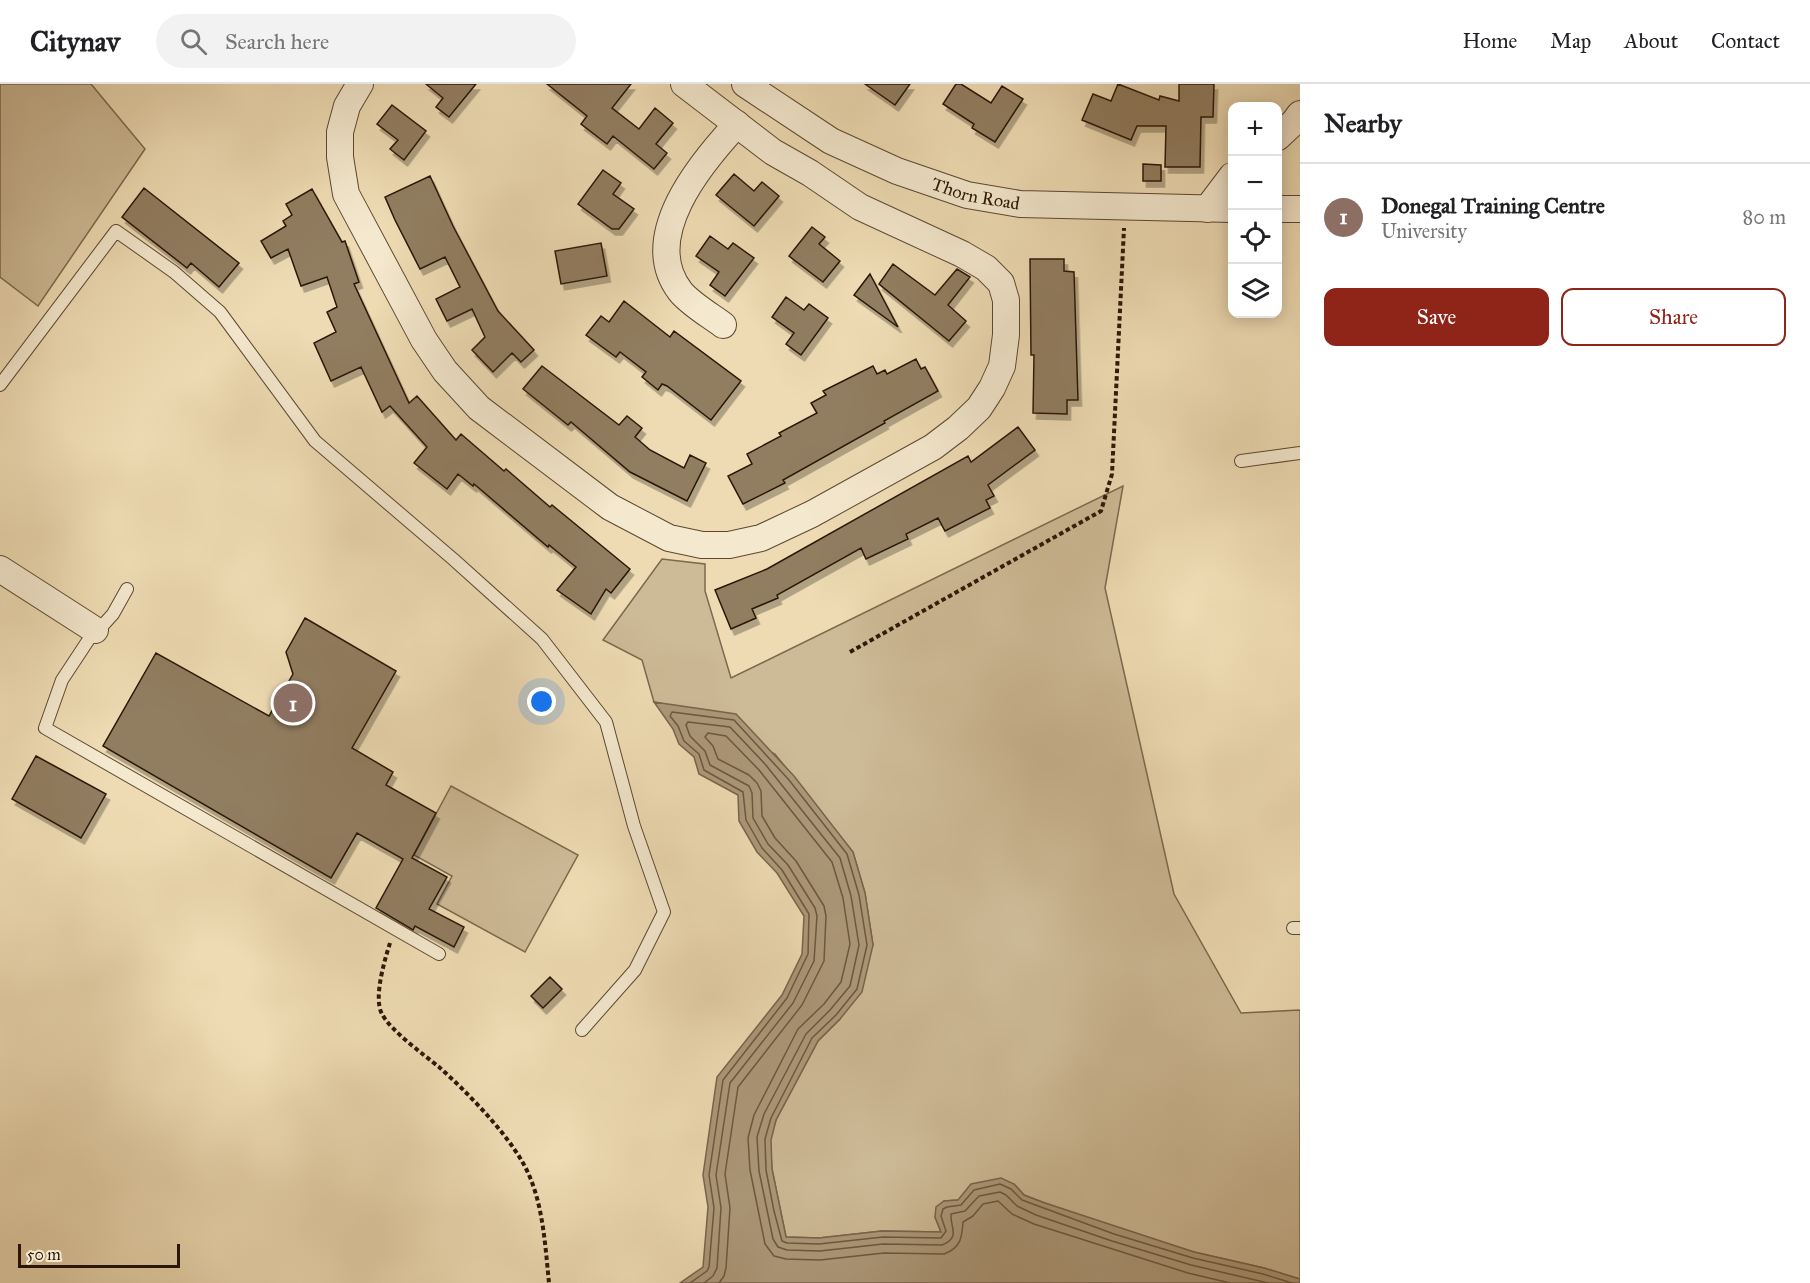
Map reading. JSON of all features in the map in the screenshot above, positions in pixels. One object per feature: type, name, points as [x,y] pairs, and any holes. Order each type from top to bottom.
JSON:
[{"type":"street","points":[[360,84],[347,106],[340,132],[340,157],[346,194],[424,340],[445,371],[479,408],[610,507],[669,538],[702,545],[729,545],[761,538],[812,514],[933,447],[958,428],[980,408],[1002,366],[1006,335],[1006,300],[1001,283],[986,268],[962,254],[860,207],[810,173],[773,152],[684,84]]},
{"type":"street","name":"Thorn Road","points":[[745,84],[831,141],[897,171],[968,195],[1020,204],[1228,209]]},
{"type":"street","points":[[1282,133],[1300,114]]},
{"type":"street","points":[[723,325],[681,292],[666,266],[667,232],[684,193],[712,150],[736,124]]},
{"type":"street","points":[[810,173],[831,141]]},
{"type":"street","points":[[1207,210],[1228,183]]},
{"type":"street","points":[[1282,209],[1300,208]]},
{"type":"street","points":[[0,569],[95,630]]},
{"type":"lane","points":[[0,385],[116,231],[174,272],[220,312],[315,441],[542,639],[606,722],[634,826],[664,912],[635,970],[582,1030]]},
{"type":"lane","points":[[1241,461],[1300,453]]},
{"type":"lane","points":[[127,589],[113,614],[95,630],[62,680],[45,728],[439,954]]},
{"type":"path","points":[[850,652],[1101,511],[1112,474],[1124,208]]},
{"type":"path","points":[[395,928],[382,969],[379,992],[381,1013],[396,1030],[470,1097],[523,1163],[536,1192],[549,1283]]},
{"type":"shaded area","points":[[0,84],[91,84],[145,149],[38,306],[0,277]]},
{"type":"shaded area","points":[[1123,486],[1105,588],[1174,894],[1241,1013],[1300,1010],[1300,1279],[1194,1252],[1116,1228],[1024,1195],[1014,1184],[958,1200],[944,1201],[935,1217],[941,1232],[882,1231],[819,1238],[786,1237],[772,1169],[770,1140],[776,1120],[818,1041],[840,1019],[873,945],[865,893],[853,852],[775,754],[672,706],[654,702],[642,660],[603,640],[662,559],[705,564],[705,591],[731,678]]},
{"type":"shaded area","points":[[451,786],[578,855],[525,952],[437,904],[452,876],[414,855]]},
{"type":"water","points":[[654,702],[736,714],[794,776],[853,852],[865,893],[873,945],[862,992],[818,1041],[776,1120],[771,1140],[772,1169],[786,1237],[819,1238],[882,1231],[941,1232],[935,1217],[936,1207],[944,1201],[958,1200],[971,1184],[1001,1178],[1014,1184],[1024,1195],[1042,1202],[1194,1252],[1300,1279],[1300,1283],[680,1283],[703,1267],[708,1207],[703,1175],[717,1077],[782,995],[802,954],[804,916],[777,873],[757,852],[739,821],[738,795],[699,774],[694,757],[679,744],[673,729]]},
{"type":"building","points":[[426,84],[476,84],[449,117],[436,107],[443,98]]},
{"type":"building","points":[[547,84],[631,84],[612,108],[639,129],[655,108],[673,123],[656,144],[667,153],[654,169],[613,136],[607,144],[581,124],[587,116]]},
{"type":"building","points":[[865,84],[910,84],[895,105]]},
{"type":"building","points":[[956,84],[961,84],[991,103],[1002,86],[1023,99],[995,142],[972,128],[974,124],[943,104]]},
{"type":"building","points":[[1118,84],[1159,100],[1160,96],[1179,101],[1179,84],[1214,84],[1213,117],[1201,117],[1200,167],[1165,167],[1166,126],[1137,126],[1131,140],[1082,120],[1093,94],[1111,101]]},
{"type":"building","points":[[392,105],[426,131],[404,160],[390,149],[398,140],[377,124]]},
{"type":"building","points":[[1143,164],[1161,165],[1161,181],[1143,181]]},
{"type":"building","points":[[603,170],[621,183],[613,194],[634,209],[619,229],[612,229],[578,204]]},
{"type":"building","points":[[734,174],[754,191],[762,182],[779,196],[754,226],[716,195]]},
{"type":"building","points":[[430,176],[453,226],[498,311],[534,350],[521,362],[512,353],[493,372],[472,350],[485,337],[472,309],[447,321],[436,299],[460,287],[445,257],[420,269],[395,220],[385,197]]},
{"type":"building","points":[[144,188],[239,263],[219,287],[191,263],[187,268],[122,217]]},
{"type":"building","points":[[312,189],[342,242],[345,241],[359,282],[354,284],[409,403],[417,396],[456,440],[461,434],[504,471],[506,469],[550,507],[552,505],[630,569],[611,593],[606,589],[591,614],[557,590],[576,567],[549,545],[548,547],[474,484],[473,486],[458,474],[447,489],[414,463],[427,447],[390,406],[382,412],[361,367],[331,381],[314,343],[336,332],[327,312],[337,307],[327,277],[301,286],[288,249],[271,258],[261,241],[286,226],[283,221],[292,215],[286,204]]},
{"type":"building","points":[[812,227],[825,237],[819,244],[840,261],[823,282],[789,256]]},
{"type":"building","points":[[710,236],[728,249],[733,243],[754,258],[725,296],[710,285],[719,272],[696,256]]},
{"type":"building","points":[[601,243],[607,276],[561,284],[555,251]]},
{"type":"building","points":[[1030,259],[1064,259],[1064,271],[1074,272],[1078,400],[1067,400],[1067,414],[1033,413],[1034,355],[1031,355]]},
{"type":"building","points":[[893,264],[935,295],[957,269],[970,277],[948,305],[966,321],[949,341],[879,284]]},
{"type":"building","points":[[870,274],[898,327],[854,295]]},
{"type":"building","points":[[786,297],[804,310],[809,304],[828,318],[801,355],[786,344],[794,333],[772,317]]},
{"type":"building","points":[[624,301],[670,337],[674,331],[741,381],[711,420],[667,386],[662,384],[658,390],[642,377],[646,372],[620,352],[616,357],[586,335],[601,316],[609,322]]},
{"type":"building","points":[[916,359],[921,369],[925,367],[938,391],[783,480],[785,483],[743,504],[728,476],[752,464],[747,454],[781,436],[779,433],[817,413],[811,403],[826,395],[823,391],[873,366],[877,374],[885,370],[887,374]]},
{"type":"building","points":[[542,366],[619,425],[627,416],[642,428],[635,437],[650,450],[684,468],[690,455],[706,463],[687,501],[630,472],[571,422],[568,425],[523,389]]},
{"type":"building","points":[[1018,427],[1035,450],[988,485],[994,496],[986,500],[990,508],[945,531],[938,518],[906,534],[908,539],[866,559],[861,548],[777,595],[778,598],[752,609],[756,618],[731,629],[715,590],[767,569],[968,456],[971,462]]},
{"type":"building","points":[[305,618],[396,671],[352,748],[393,772],[386,785],[436,813],[412,858],[447,877],[429,909],[464,927],[454,947],[415,926],[413,930],[376,908],[403,859],[357,833],[331,878],[103,746],[156,653],[269,716],[293,674],[286,652]]},
{"type":"building","points":[[36,756],[106,794],[81,838],[12,799]]},
{"type":"building","points":[[550,977],[562,989],[543,1008],[531,996]]},
{"type":"place","name":"Donegal Training Centre","points":[[293,703]]}]
